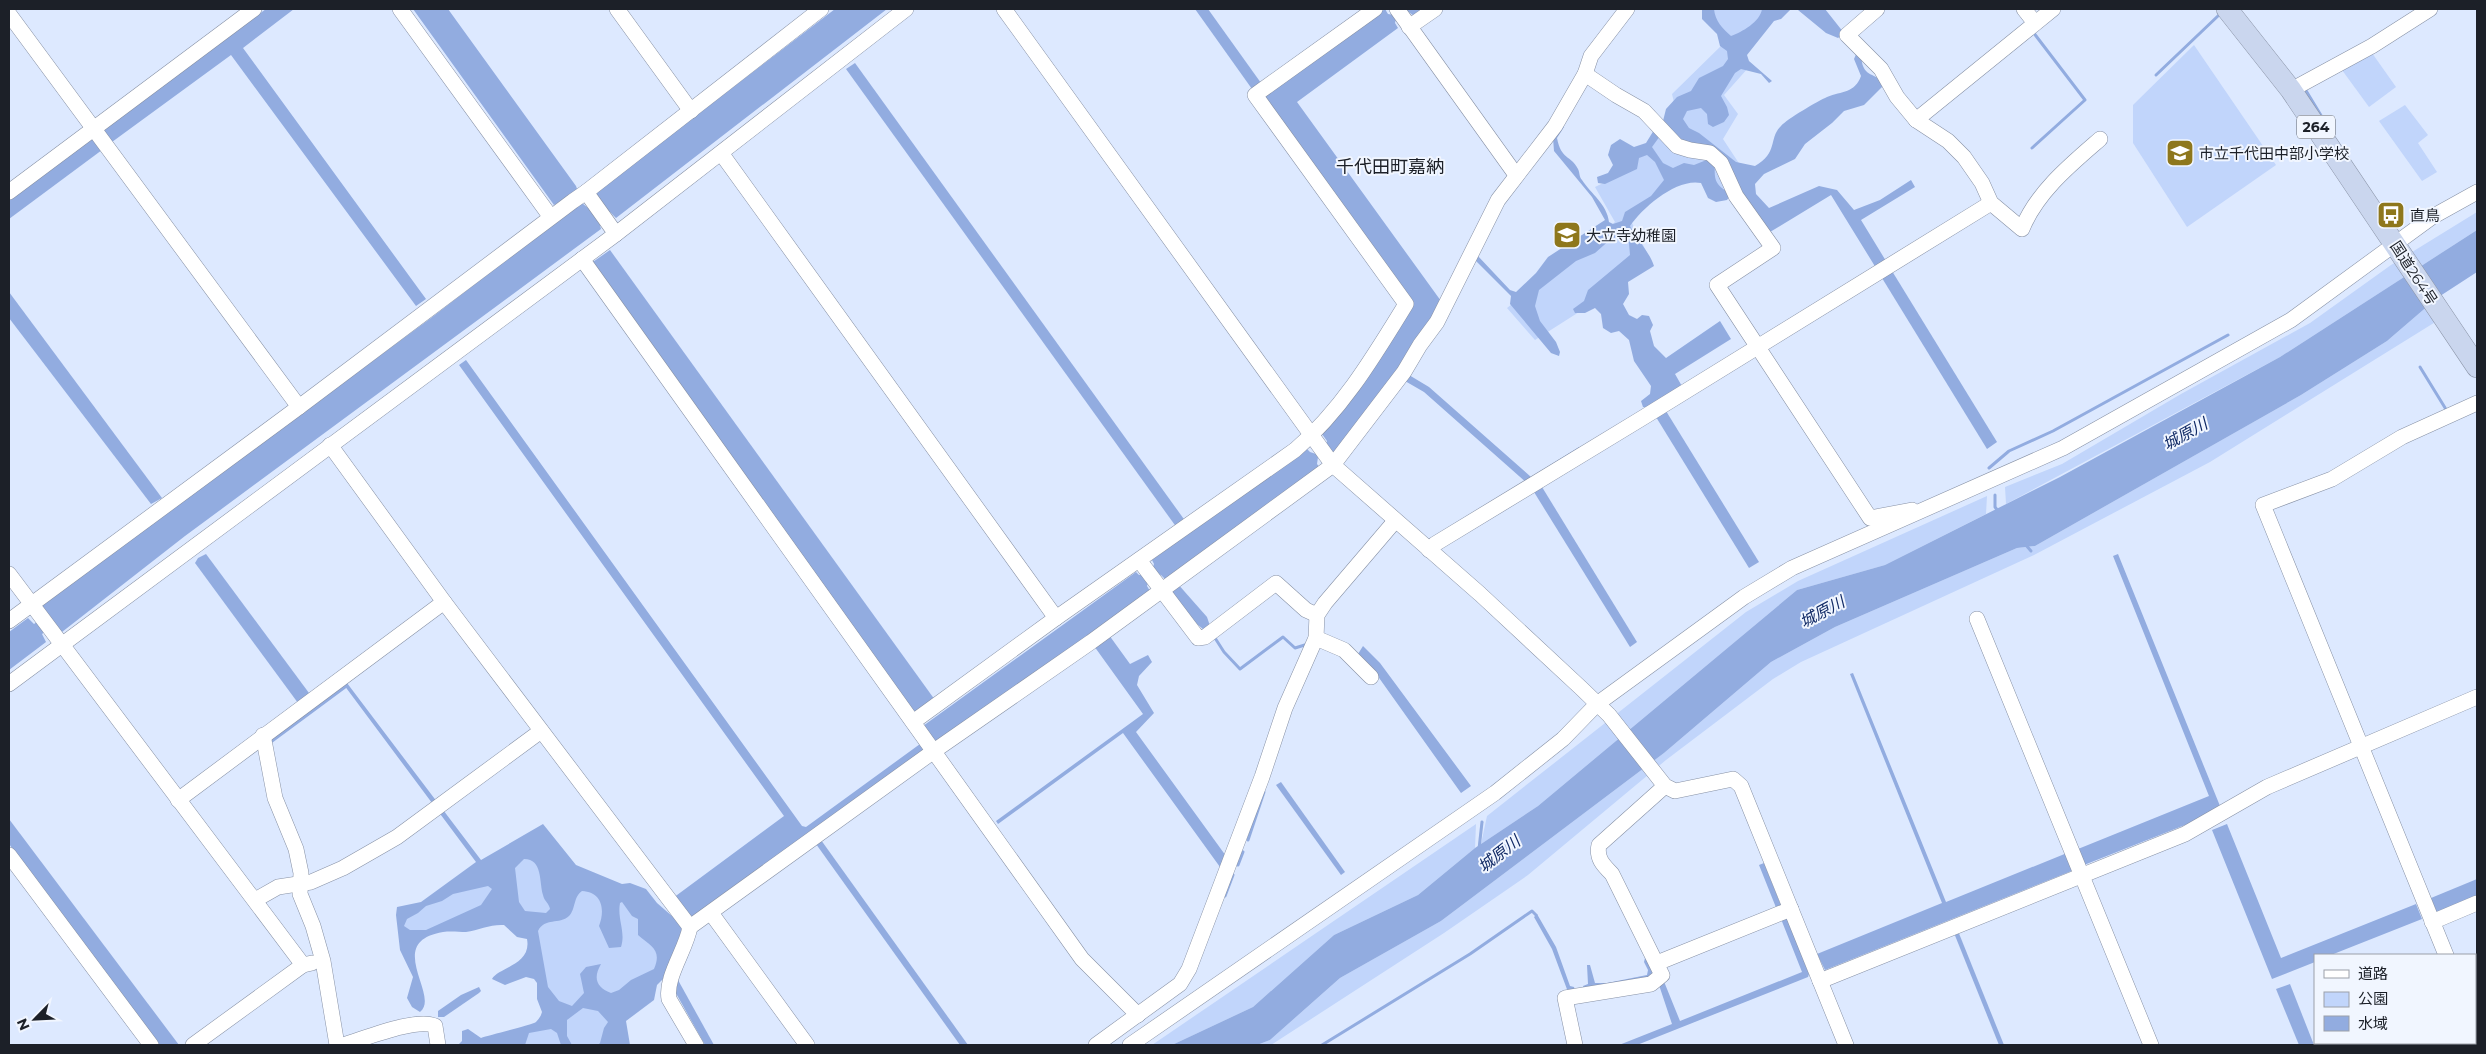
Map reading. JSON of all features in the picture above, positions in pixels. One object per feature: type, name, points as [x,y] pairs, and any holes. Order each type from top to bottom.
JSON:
[{"type":"highway","name":"国道264号","points":[[2227,9],[2291,90],[2477,367]]},
{"type":"street","points":[[9,192],[254,9]]},
{"type":"street","points":[[400,9],[550,216]]},
{"type":"street","points":[[617,9],[691,111]]},
{"type":"street","points":[[9,621],[35,610],[550,216],[568,204],[590,197],[691,111],[821,9]]},
{"type":"street","points":[[9,684],[616,234],[906,9]]},
{"type":"street","points":[[1004,9],[1322,452],[1395,521],[1480,594],[1609,715],[1663,783],[1675,790],[1732,779],[1741,786],[1846,1045]]},
{"type":"street","points":[[1322,452],[1369,365],[1406,304],[1255,95],[1375,9]]},
{"type":"street","points":[[1435,9],[1401,15],[1516,175]]},
{"type":"street","points":[[913,722],[1056,618],[1150,575],[1322,452],[1404,372],[1420,345],[1437,322],[1498,200],[1555,126],[1586,74],[1591,56],[1627,9]]},
{"type":"street","points":[[2024,9],[2035,23]]},
{"type":"street","points":[[1916,120],[2053,9]]},
{"type":"street","points":[[2291,90],[2372,46],[2430,9]]},
{"type":"street","points":[[1875,10],[1847,35],[1881,69],[1897,97],[1916,120],[1948,141],[1964,157],[1982,183],[1991,202],[2022,229],[2027,217],[2055,179],[2100,139]]},
{"type":"street","points":[[9,14],[300,407]]},
{"type":"street","points":[[1586,74],[1616,95],[1644,110],[1677,146],[1710,153],[1721,162],[1734,192],[1773,248],[1717,285],[1870,518],[1940,504]]},
{"type":"street","points":[[721,153],[1056,618]]},
{"type":"street","points":[[1130,1045],[1495,794],[1563,739],[1597,704],[1744,597],[1792,568],[2063,448],[2291,320],[2397,248],[2432,217],[2477,192]]},
{"type":"street","points":[[590,197],[616,234]]},
{"type":"street","points":[[1429,550],[1435,544],[1991,202]]},
{"type":"street","points":[[582,259],[1082,959],[1138,1015]]},
{"type":"street","points":[[2446,954],[2263,505],[2332,479],[2402,437],[2477,403]]},
{"type":"street","points":[[330,446],[444,602],[690,927]]},
{"type":"street","points":[[696,1045],[669,999],[668,991],[669,983],[688,938],[690,927],[931,746],[1091,642],[1150,575],[1295,450],[1322,452]]},
{"type":"street","points":[[1096,1045],[1180,984],[1189,969],[1262,777],[1285,708],[1316,638],[1317,615],[1325,603],[1395,521]]},
{"type":"street","points":[[9,574],[303,965]]},
{"type":"street","points":[[1150,575],[1198,638],[1204,637],[1276,583],[1306,610],[1317,615]]},
{"type":"street","points":[[178,800],[444,602]]},
{"type":"street","points":[[1977,619],[2151,1045]]},
{"type":"street","points":[[1316,638],[1344,650],[1371,677]]},
{"type":"street","points":[[1820,981],[2185,834],[2267,787],[2477,697]]},
{"type":"street","points":[[255,900],[278,887],[311,882],[343,868],[397,837],[439,808],[541,731]]},
{"type":"street","points":[[263,735],[275,798],[296,849],[301,873],[300,894],[323,961],[337,1045]]},
{"type":"street","points":[[1575,1045],[1565,998],[1658,980],[1662,976],[1612,874],[1600,860],[1597,853],[1599,845],[1663,783]]},
{"type":"street","points":[[9,855],[151,1045]]},
{"type":"street","points":[[2432,922],[2477,903]]},
{"type":"street","points":[[1657,963],[1791,909]]},
{"type":"street","points":[[711,913],[807,1045]]},
{"type":"street","points":[[193,1045],[303,965],[323,961]]},
{"type":"street","points":[[343,1045],[394,1029],[428,1023],[435,1026],[438,1045]]},
{"type":"green space","points":[[1709,9],[1784,9],[1741,55],[1749,67],[1724,95],[1738,114],[1723,139],[1746,174],[1710,197],[1697,169],[1627,213],[1653,265],[1535,340],[1507,308],[1615,222],[1595,187],[1634,168],[1634,153],[1678,119],[1672,94],[1724,43]]},
{"type":"green space","points":[[2194,45],[2276,165],[2187,227],[2133,143],[2133,105]]},
{"type":"green space","points":[[2372,53],[2396,87],[2369,107],[2342,70]]},
{"type":"green space","points":[[2405,105],[2428,135],[2418,143],[2437,172],[2422,181],[2379,121]]},
{"type":"green space","points":[[2477,212],[2477,230],[2280,357],[2006,504],[2005,487],[2062,464],[2181,394],[2310,323],[2391,265]]},
{"type":"green space","points":[[2437,298],[2437,321],[2210,462],[2034,555],[1801,662],[1773,679],[1666,760],[1528,875],[1444,933],[1271,1045],[1257,1045],[1270,1040],[1340,978],[1441,921],[1664,753],[1771,662],[1835,627],[2017,548],[2035,546],[2301,395],[2387,341]]},
{"type":"green space","points":[[1987,496],[1986,514],[1885,565],[1797,590],[1538,806],[1481,844],[1487,816],[1746,612],[1798,581]]},
{"type":"green space","points":[[1476,824],[1475,848],[1418,895],[1334,935],[1253,1007],[1172,1045],[1152,1045]]},
{"type":"green space","points":[[539,837],[562,874],[638,898],[669,934],[660,972],[615,1014],[621,1045],[505,1045],[551,1020],[530,928],[504,907],[406,944],[402,915]]},
{"type":"water","points":[[266,9],[294,9],[243,48],[426,299],[416,306],[231,55],[112,142],[104,132],[105,128]]},
{"type":"water","points":[[413,9],[448,9],[576,186],[582,203],[588,208],[601,200],[595,193],[835,9],[887,9],[616,218],[610,212],[599,221],[601,229],[185,536],[62,632],[54,625],[42,634],[46,642],[9,670],[9,632],[28,618],[34,624],[47,614],[42,605],[431,318],[570,211],[563,200],[554,205]]},
{"type":"water","points":[[1195,9],[1208,9],[1261,83],[1252,89]]},
{"type":"water","points":[[1385,9],[1388,14],[1394,15],[1402,9],[1425,9],[1414,16],[1406,10],[1396,18],[1395,23],[1398,28],[1297,102],[1441,301],[1398,372],[1337,454],[1328,450],[1318,457],[1317,464],[1321,469],[1165,579],[1161,575],[1156,575],[1149,581],[1147,586],[1150,591],[689,921],[673,898],[784,816],[459,365],[466,360],[802,826],[806,827],[920,744],[923,726],[1136,572],[1139,575],[1149,572],[1154,564],[1152,560],[1306,448],[1316,454],[1326,446],[1327,441],[1322,434],[1412,303],[1263,97]]},
{"type":"water","points":[[1702,9],[1714,9],[1722,28],[1731,36],[1754,22],[1761,14],[1762,9],[1791,9],[1781,19],[1774,21],[1747,55],[1749,61],[1772,81],[1769,83],[1761,74],[1741,69],[1735,73],[1721,96],[1729,115],[1724,122],[1713,127],[1708,124],[1707,114],[1701,108],[1687,111],[1683,119],[1689,128],[1699,133],[1736,162],[1755,166],[1767,156],[1777,131],[1784,123],[1823,99],[1852,89],[1861,76],[1854,59],[1857,52],[1861,54],[1866,71],[1881,79],[1883,86],[1864,105],[1844,111],[1805,144],[1795,159],[1764,174],[1755,184],[1756,194],[1769,208],[1819,186],[1837,190],[1854,210],[1880,200],[1911,180],[1915,187],[1861,220],[1886,261],[1876,268],[1831,195],[1770,232],[1747,207],[1730,196],[1727,200],[1716,202],[1708,198],[1701,183],[1682,185],[1671,189],[1652,203],[1630,226],[1654,266],[1628,282],[1629,294],[1623,304],[1629,315],[1637,319],[1642,315],[1649,316],[1653,325],[1650,331],[1654,346],[1666,358],[1720,321],[1731,339],[1675,374],[1683,388],[1651,408],[1643,407],[1641,401],[1650,394],[1651,386],[1634,361],[1629,340],[1619,331],[1611,333],[1603,328],[1601,314],[1595,308],[1585,313],[1575,313],[1573,309],[1584,301],[1588,290],[1630,255],[1629,243],[1621,237],[1612,238],[1595,253],[1576,261],[1539,290],[1535,306],[1540,321],[1556,342],[1560,352],[1559,356],[1551,353],[1510,304],[1511,296],[1475,260],[1477,255],[1510,290],[1516,292],[1536,273],[1548,257],[1605,220],[1592,197],[1554,151],[1553,138],[1564,119],[1564,127],[1557,138],[1561,150],[1579,170],[1581,179],[1602,204],[1609,222],[1613,224],[1622,221],[1625,212],[1651,196],[1664,180],[1655,162],[1647,155],[1639,158],[1637,169],[1605,184],[1598,183],[1597,177],[1608,173],[1613,165],[1608,155],[1611,145],[1620,139],[1634,147],[1646,143],[1654,130],[1660,136],[1652,147],[1663,163],[1673,168],[1684,163],[1694,165],[1709,159],[1715,165],[1715,177],[1718,184],[1727,191],[1727,166],[1692,148],[1662,125],[1666,109],[1677,97],[1691,91],[1699,78],[1723,66],[1728,59],[1727,51],[1720,46],[1717,34],[1702,19]]},
{"type":"water","points":[[1793,9],[1825,9],[1844,33],[1838,38],[1826,33],[1798,10]]},
{"type":"water","points":[[855,63],[1186,522],[1177,528],[846,69]]},
{"type":"water","points":[[89,139],[94,140],[102,150],[9,219],[9,200]]},
{"type":"water","name":"城原川","points":[[2477,230],[2477,272],[2437,298],[2387,341],[2301,395],[2035,546],[2017,548],[1835,627],[1771,662],[1664,753],[1441,921],[1340,978],[1270,1040],[1257,1045],[1172,1045],[1253,1007],[1334,935],[1418,895],[1475,848],[1538,806],[1797,590],[1885,565],[2060,477],[2280,357]]},
{"type":"water","points":[[610,250],[935,700],[915,715],[590,264]]},
{"type":"water","points":[[1892,271],[1997,442],[1987,449],[1882,278]]},
{"type":"water","points":[[9,292],[162,498],[151,504],[9,318]]},
{"type":"water","points":[[1409,375],[1429,387],[1531,477],[1579,447],[1581,451],[1528,484],[1424,392],[1405,381]]},
{"type":"water","points":[[1666,411],[1759,562],[1749,568],[1656,417]]},
{"type":"water","points":[[1542,487],[1637,642],[1630,647],[1534,492]]},
{"type":"water","points":[[206,554],[309,693],[298,703],[195,563],[198,558]]},
{"type":"water","points":[[2118,554],[2220,806],[2195,821],[2084,865],[2078,849],[2209,796],[2113,556]]},
{"type":"water","points":[[1177,583],[1207,617],[1210,626],[1204,630],[1182,611],[1168,591]]},
{"type":"water","points":[[1109,635],[1130,664],[1148,655],[1152,662],[1139,676],[1137,685],[1154,713],[1136,732],[1226,856],[1220,867],[1123,733],[998,824],[996,821],[1143,714],[1094,646]]},
{"type":"water","points":[[1363,646],[1380,663],[1471,786],[1461,793],[1372,668],[1358,654]]},
{"type":"water","points":[[1853,673],[1946,902],[2067,853],[2074,870],[1825,970],[1817,954],[1942,903],[1850,674]]},
{"type":"water","points":[[347,683],[481,860],[543,824],[576,865],[622,884],[630,883],[646,889],[657,903],[680,923],[682,931],[665,977],[657,985],[654,1000],[626,1021],[630,1045],[598,1045],[608,1022],[598,1011],[583,1008],[567,1020],[567,1036],[572,1045],[561,1045],[557,1033],[551,1029],[529,1033],[525,1045],[458,1045],[462,1041],[462,1031],[468,1029],[481,1038],[536,1022],[541,1015],[542,1012],[537,999],[537,983],[534,979],[526,977],[505,985],[492,979],[520,960],[525,955],[527,948],[527,939],[517,937],[504,925],[490,926],[466,932],[443,932],[426,938],[417,946],[415,957],[425,1004],[420,1012],[412,1007],[407,998],[413,977],[400,950],[396,915],[397,907],[421,902],[476,862],[344,685]],"holes":[[[524,859],[530,860],[537,867],[544,897],[550,909],[546,913],[525,911],[519,902],[515,868]],[[488,886],[492,889],[481,905],[426,930],[410,930],[404,926],[407,919],[426,906],[442,901],[453,894]],[[582,891],[589,892],[601,903],[602,914],[599,926],[609,948],[621,947],[623,936],[619,909],[622,902],[632,916],[638,919],[638,935],[654,949],[657,957],[654,969],[631,980],[619,990],[611,993],[602,988],[597,981],[597,974],[601,964],[586,967],[580,974],[584,993],[572,1006],[559,1001],[548,987],[538,931],[548,922],[565,919],[569,916]]]},
{"type":"water","points":[[1281,782],[1345,872],[1341,875],[1276,785]]},
{"type":"water","points":[[9,819],[179,1045],[159,1045],[9,844]]},
{"type":"water","points":[[2227,824],[2281,958],[2416,904],[2422,919],[2334,954],[2314,954],[2314,962],[2272,979],[2212,830]]},
{"type":"water","points":[[821,840],[968,1045],[960,1045],[816,844]]},
{"type":"water","points":[[1764,863],[1782,908],[1777,910],[1759,865]]},
{"type":"water","points":[[2477,879],[2477,896],[2437,913],[2431,898]]},
{"type":"water","points":[[1537,914],[1556,947],[1570,986],[1574,987],[1575,991],[1568,992],[1552,949],[1534,917]]},
{"type":"water","points":[[1786,916],[1809,974],[1808,977],[1637,1045],[1619,1045],[1672,1024],[1659,985],[1584,991],[1583,986],[1588,984],[1587,965],[1590,965],[1595,983],[1607,983],[1647,975],[1648,970],[1644,962],[1645,958],[1649,958],[1665,984],[1680,1021],[1802,972],[1781,919]]},
{"type":"water","points":[[1958,931],[2004,1045],[1999,1045],[1954,933]]},
{"type":"water","points":[[678,980],[714,1045],[705,1045],[673,988]]},
{"type":"water","points":[[2290,984],[2314,1045],[2299,1045],[2276,989]]},
{"type":"water","points":[[479,987],[481,991],[479,993],[444,1017],[438,1017],[438,1011],[461,995]]},
{"type":"waterway","points":[[2156,75],[2219,15]]},
{"type":"waterway","points":[[2032,148],[2085,100],[2033,32]]},
{"type":"waterway","points":[[2305,89],[2328,127]]},
{"type":"waterway","points":[[1989,468],[2009,451],[2053,431],[2228,335]]},
{"type":"waterway","points":[[2420,367],[2447,411]]},
{"type":"waterway","points":[[1995,495],[1995,507],[1998,511]]},
{"type":"waterway","points":[[2025,544],[2031,551]]},
{"type":"waterway","points":[[1215,638],[1224,652],[1240,669],[1283,637],[1295,648],[1308,644]]},
{"type":"waterway","points":[[272,741],[345,687]]},
{"type":"waterway","points":[[1248,840],[1264,792]]},
{"type":"waterway","name":"城原川","points":[[1479,849],[1482,822]]},
{"type":"waterway","points":[[1238,865],[1243,852]]},
{"type":"waterway","points":[[1225,896],[1233,875]]},
{"type":"waterway","points":[[1322,1045],[1470,954],[1532,911],[1536,915]]},
{"type":"place","name":"市立千代田中部小学校","points":[[2180,153]]},
{"type":"place","name":"直鳥","points":[[2391,215]]},
{"type":"place","name":"大立寺幼稚園","points":[[1567,235]]},
{"type":"district","name":"千代田町嘉納","points":[[1390,167]]}]
